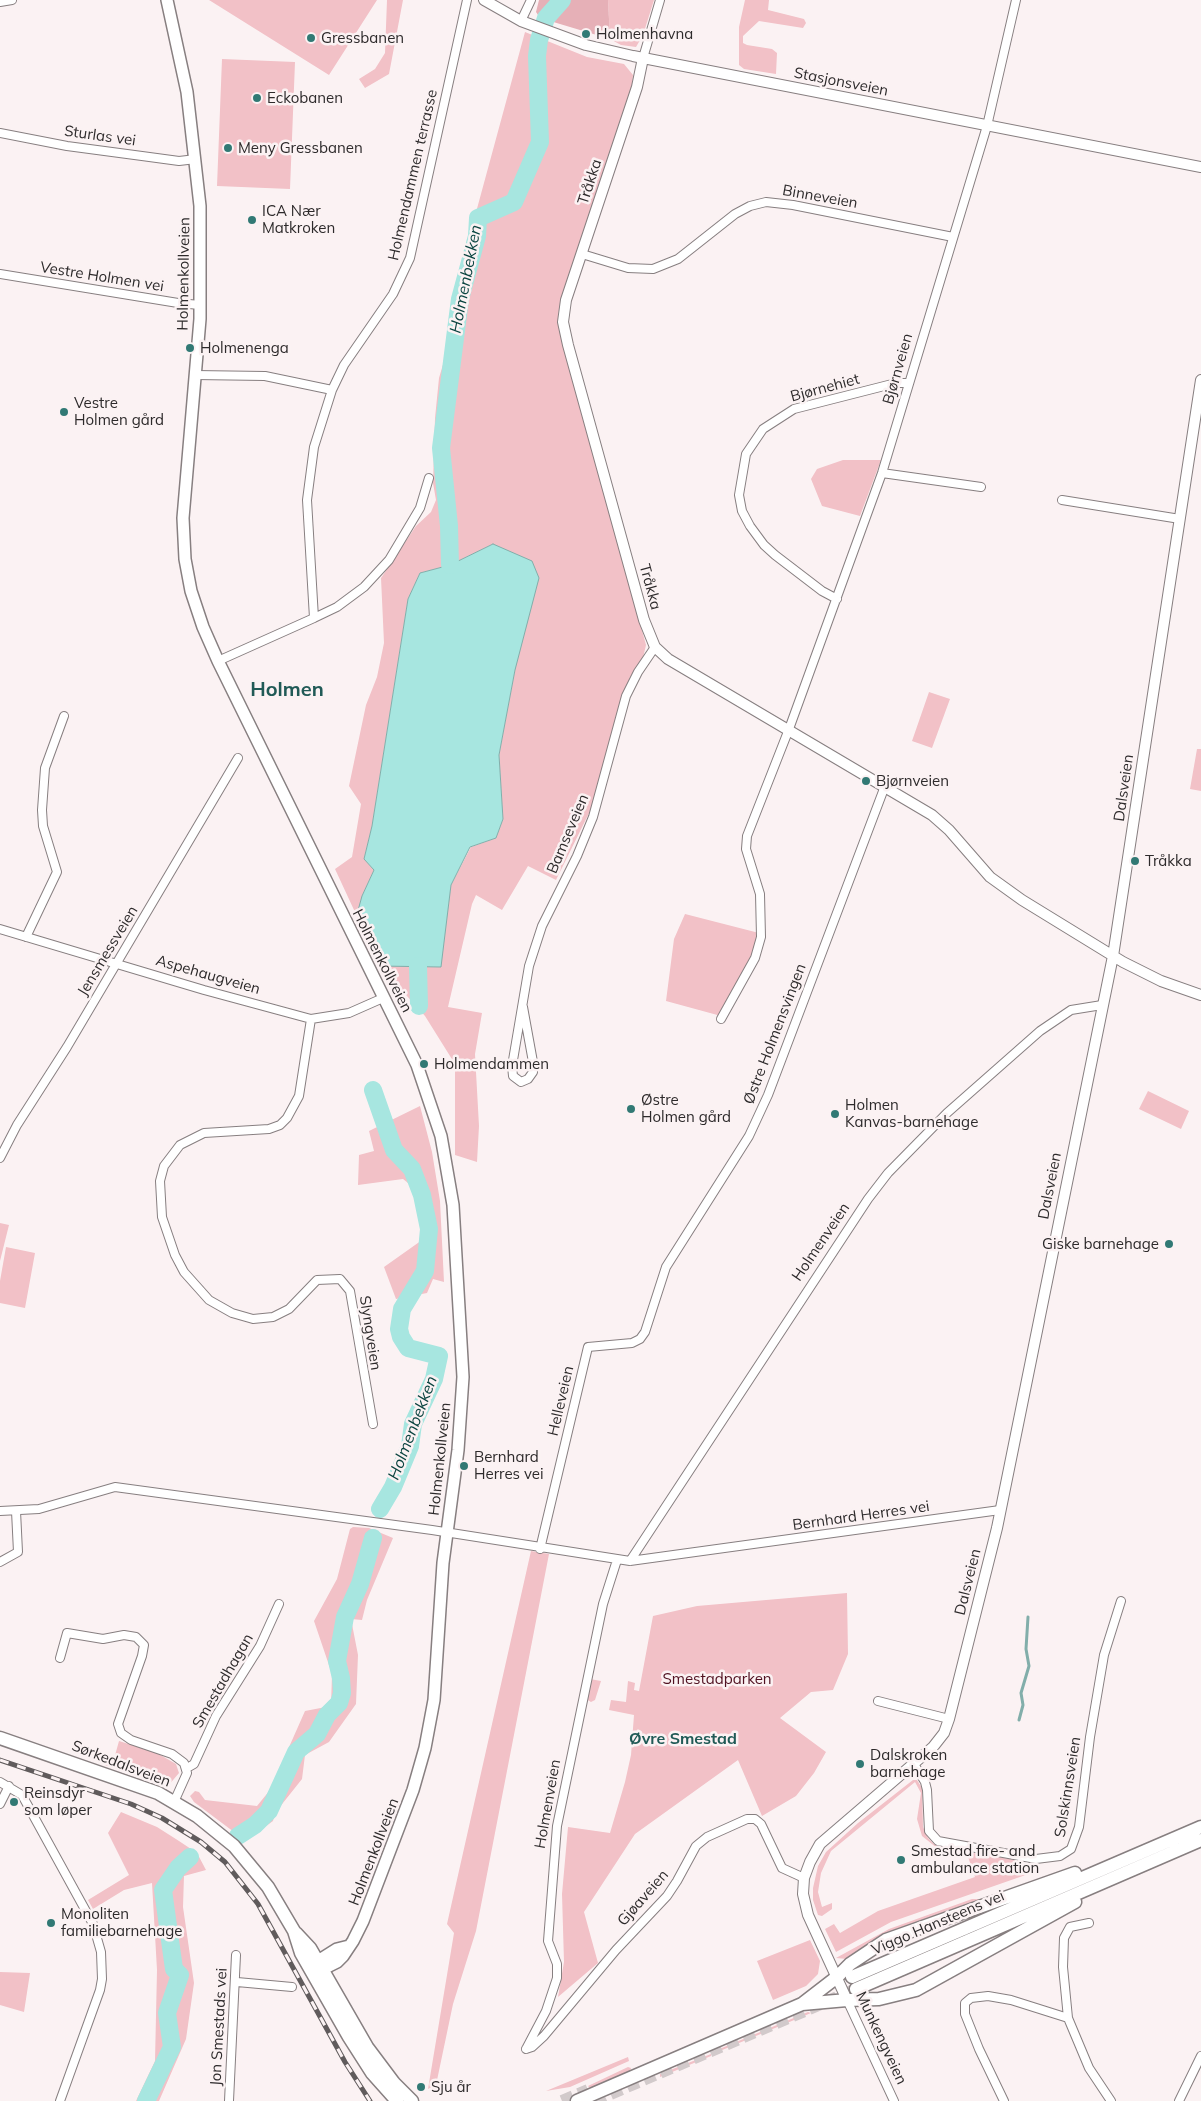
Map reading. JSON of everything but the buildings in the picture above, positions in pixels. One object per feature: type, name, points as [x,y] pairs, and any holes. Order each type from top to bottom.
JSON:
[{"type":"main road","name":"Holmenkollveien","points":[[167,0],[187,92],[196,159],[201,243],[200,305],[183,504],[184,552],[193,599],[218,661],[412,1055],[431,1101],[443,1145],[451,1190],[463,1377],[458,1450],[447,1532],[438,1667],[425,1748],[400,1826],[363,1921],[349,1946],[337,1962],[317,1967]]},
{"type":"main road","name":"Sørkedalsveien","points":[[0,1738],[144,1787],[174,1802],[221,1834],[248,1861],[268,1887],[294,1931],[301,1953],[317,1967],[368,2047],[394,2083],[412,2101]]},
{"type":"main road","name":"Viggo Hansteens vei","points":[[1201,1827],[854,1983],[1133,1870],[1201,1840]]},
{"type":"main road","points":[[802,2004],[842,1988],[850,1964],[869,1950],[900,1934],[1154,1847]]},
{"type":"main road","points":[[578,2101],[842,1988],[879,1999],[916,1990],[1133,1870]]},
{"type":"main road","name":"Sørkedalsveien","points":[[317,1967],[359,2053],[396,2101]]},
{"type":"street","points":[[0,2],[12,0]]},
{"type":"street","name":"Holmendammen terrasse","points":[[314,618],[308,489],[314,447],[332,390],[349,356],[400,282],[410,258],[467,0]]},
{"type":"street","name":"Stasjonsveien","points":[[484,0],[521,21],[586,44],[643,58],[1201,167]]},
{"type":"street","points":[[521,21],[531,0]]},
{"type":"street","name":"Tråkka","points":[[653,643],[564,328],[566,300],[636,87],[660,0]]},
{"type":"street","name":"Bjørnveien","points":[[721,1019],[760,945],[762,928],[760,894],[746,850],[746,841],[789,729],[882,473],[987,126],[1016,0]]},
{"type":"street","name":"Sturlas vei","points":[[0,133],[67,146],[179,161],[196,159]]},
{"type":"street","name":"Binneveien","points":[[582,254],[628,268],[653,269],[678,259],[744,208],[766,202],[793,205],[953,237]]},
{"type":"street","name":"Vestre Holmen vei","points":[[0,274],[200,305]]},
{"type":"street","points":[[195,375],[265,376],[332,390]]},
{"type":"street","name":"Dalsveien","points":[[842,1988],[808,1915],[803,1894],[804,1878],[820,1844],[938,1743],[949,1719],[1000,1510],[1113,956],[1201,380]]},
{"type":"street","name":"Bjørnehiet","points":[[837,599],[822,591],[775,555],[764,545],[750,526],[742,511],[739,496],[746,454],[763,429],[794,409],[896,383],[908,383]]},
{"type":"street","points":[[882,473],[981,487]]},
{"type":"street","points":[[218,661],[337,607],[364,587],[389,560],[420,508],[429,478]]},
{"type":"street","points":[[1062,500],[1180,519]]},
{"type":"street","points":[[653,643],[668,659],[919,806],[942,823],[982,868],[1000,885],[1113,956],[1161,981],[1201,994]]},
{"type":"street","name":"Bamseveien","points":[[523,1007],[533,1062],[532,1072],[528,1079],[521,1082],[513,1076],[512,1066],[529,966],[542,926],[577,856],[593,817],[626,696],[653,643]]},
{"type":"street","points":[[26,936],[57,872],[43,826],[42,810],[45,768],[64,716]]},
{"type":"street","name":"Jensmessveien","points":[[0,1158],[17,1124],[67,1047],[238,758]]},
{"type":"street","name":"Østre Holmensvingen","points":[[588,1347],[632,1343],[643,1336],[666,1266],[748,1136],[768,1094],[885,786]]},
{"type":"street","name":"Aspehaugveien","points":[[0,929],[311,1019],[348,1013],[383,998]]},
{"type":"street","name":"Holmenveien","points":[[630,1561],[868,1198],[888,1173],[947,1113],[1040,1031],[1071,1010],[1102,1005]]},
{"type":"street","name":"Slyngveien","points":[[311,1019],[299,1096],[287,1118],[280,1125],[269,1129],[210,1132],[180,1145],[168,1159],[162,1173],[160,1196],[162,1217],[175,1256],[184,1272],[210,1300],[232,1313],[253,1319],[273,1317],[289,1309],[317,1280],[340,1279],[350,1291],[373,1424]]},
{"type":"street","name":"Helleveien","points":[[540,1549],[588,1347]]},
{"type":"street","name":"Bernhard Herres vei","points":[[0,1511],[39,1509],[115,1487],[447,1532],[540,1549],[630,1561],[1000,1510]]},
{"type":"street","points":[[0,1562],[18,1552],[16,1511]]},
{"type":"street","name":"Holmenveien","points":[[526,2049],[546,2011],[556,1978],[557,1964],[548,1941],[554,1842],[602,1610],[617,1560]]},
{"type":"street","name":"Solskinnsveien","points":[[914,1764],[925,1782],[927,1790],[929,1831],[938,1841],[1036,1859],[1060,1856],[1071,1849],[1079,1827],[1090,1737],[1104,1655],[1121,1600]]},
{"type":"street","name":"Smestadhagan","points":[[174,1802],[186,1777],[187,1768],[194,1764],[216,1716],[260,1646],[279,1604]]},
{"type":"street","points":[[60,1658],[67,1633],[103,1639],[124,1635],[136,1637],[144,1645],[142,1656],[118,1724],[121,1733],[131,1740],[172,1754],[187,1768]]},
{"type":"street","points":[[878,1701],[949,1719]]},
{"type":"street","points":[[0,1782],[22,1795],[93,1924],[100,1952],[102,1979],[100,1990],[60,2101]]},
{"type":"street","points":[[0,1804],[9,1786]]},
{"type":"street","name":"Gjøaveien","points":[[526,2049],[544,2036],[612,1954],[667,1896],[677,1882],[696,1846],[706,1837],[747,1819],[756,1819],[761,1824],[782,1868],[804,1878]]},
{"type":"street","points":[[1089,1923],[1070,1927],[1064,1938],[1063,1967],[1068,2018],[1089,2068],[1111,2101]]},
{"type":"street","name":"Jon Smestads vei","points":[[229,2101],[237,1982],[236,1955]]},
{"type":"street","points":[[237,1982],[292,1987]]},
{"type":"street","name":"Munkengveien","points":[[842,1988],[894,2101]]},
{"type":"street","points":[[1004,2101],[979,2049],[965,2014],[965,2003],[976,1996],[998,1998],[1068,2018]]},
{"type":"street","points":[[1179,2101],[1201,2056]]},
{"type":"green space","name":"Gressbanen","points":[[209,0],[377,0],[329,75]]},
{"type":"green space","points":[[387,0],[403,0],[389,74],[365,88],[359,79],[375,69],[385,53]]},
{"type":"green space","points":[[608,0],[654,0],[643,35],[636,47],[621,45],[610,39]]},
{"type":"green space","points":[[745,0],[769,0],[768,10],[804,19],[806,23],[803,28],[759,21],[743,36],[743,43],[747,45],[772,49],[777,53],[776,74],[744,69],[739,65],[739,27]]},
{"type":"green space","points":[[525,32],[587,57],[624,64],[633,75],[632,86],[561,298],[558,316],[559,327],[646,645],[643,658],[630,677],[617,712],[591,809],[556,880],[528,866],[502,910],[476,895],[472,904],[448,1007],[482,1013],[475,1054],[479,1126],[477,1162],[455,1155],[455,1064],[425,1016],[380,966],[335,869],[352,857],[361,804],[349,786],[366,705],[377,677],[384,643],[381,578],[416,526],[431,512],[436,500],[433,483],[435,418],[439,378],[447,351],[453,297]],"holes":[[[493,544],[515,670],[499,755],[503,819],[496,838],[471,847],[451,885],[440,967],[418,966],[362,896],[374,870],[364,859],[372,826],[408,599],[420,573],[450,565]]]},
{"type":"green space","name":"Eckobanen","points":[[222,59],[295,62],[290,189],[217,186]]},
{"type":"green space","points":[[843,460],[881,460],[860,516],[822,506],[811,479],[817,469]]},
{"type":"green space","points":[[929,692],[950,699],[932,748],[912,741]]},
{"type":"green space","points":[[1197,749],[1201,749],[1201,791],[1190,789]]},
{"type":"green space","points":[[685,914],[759,933],[755,952],[721,1016],[666,1001],[674,939]]},
{"type":"green space","points":[[1148,1091],[1189,1111],[1181,1129],[1139,1109]]},
{"type":"green space","points":[[420,1106],[432,1152],[440,1201],[444,1282],[433,1279],[427,1293],[396,1299],[384,1267],[432,1233],[428,1199],[403,1179],[358,1185],[359,1155],[374,1151],[369,1131]]},
{"type":"green space","points":[[0,1223],[9,1225],[0,1261]]},
{"type":"green space","points":[[6,1247],[35,1253],[25,1308],[0,1303],[0,1281]]},
{"type":"green space","points":[[353,1527],[369,1528],[393,1538],[367,1600],[362,1620],[351,1619],[358,1655],[356,1704],[329,1742],[305,1755],[302,1779],[275,1813],[273,1821],[251,1837],[240,1840],[234,1832],[194,1802],[190,1796],[195,1791],[199,1792],[205,1800],[257,1806],[270,1790],[305,1711],[331,1706],[332,1674],[314,1621],[337,1579],[350,1529]]},
{"type":"green space","points":[[531,1551],[549,1554],[476,1931],[453,2004],[436,2085],[428,2089],[454,1933],[447,1924]]},
{"type":"green space","name":"Smestadparken","points":[[847,1593],[848,1654],[833,1690],[811,1692],[780,1718],[826,1752],[814,1773],[796,1796],[762,1816],[738,1760],[635,1834],[584,1912],[598,1963],[558,1997],[564,1962],[562,1894],[568,1827],[610,1833],[631,1755],[634,1715],[609,1710],[611,1700],[626,1702],[628,1681],[635,1683],[634,1690],[639,1691],[653,1616],[697,1606]]},
{"type":"green space","points":[[590,1679],[601,1681],[595,1700],[591,1702],[586,1699]]},
{"type":"green space","points":[[119,1741],[157,1753],[176,1764],[179,1773],[168,1786],[105,1765],[114,1759]]},
{"type":"green space","points":[[913,1780],[917,1780],[922,1788],[923,1827],[928,1838],[934,1844],[950,1849],[1015,1860],[1037,1871],[891,1922],[836,1952],[825,1929],[834,1924],[840,1933],[878,1911],[975,1877],[968,1857],[942,1852],[922,1836],[917,1819],[921,1793],[915,1782],[831,1851],[821,1873],[818,1892],[822,1907],[832,1903],[832,1909],[822,1916],[818,1915],[813,1900],[813,1888],[818,1866],[826,1852],[858,1823]]},
{"type":"green space","points":[[121,1812],[157,1827],[197,1853],[206,1870],[184,1876],[183,1907],[194,1983],[186,2039],[159,2101],[136,2101],[155,2061],[157,1970],[152,1883],[124,1890],[93,1909],[88,1900],[129,1875],[108,1833]]},
{"type":"green space","points":[[972,1899],[979,1899],[980,1901],[847,1959],[836,1958],[889,1929]]},
{"type":"green space","points":[[810,1940],[820,1961],[818,1974],[806,1986],[773,2000],[757,1961]]},
{"type":"green space","points":[[0,1972],[30,1973],[24,2012],[0,2005]]},
{"type":"green space","points":[[808,2012],[811,2013],[715,2053],[717,2050]]},
{"type":"green space","points":[[711,2054],[711,2056],[660,2077],[660,2074]]},
{"type":"green space","points":[[628,2057],[629,2061],[570,2087],[546,2091]]},
{"type":"green space","points":[[628,2067],[631,2068],[630,2071],[590,2088],[588,2086]]},
{"type":"shaded area","points":[[539,0],[608,0],[610,39],[540,18],[536,12]]},
{"type":"water","points":[[493,544],[532,561],[539,578],[515,670],[499,755],[503,819],[496,838],[470,847],[451,885],[441,967],[380,966],[357,914],[362,896],[374,870],[364,859],[372,826],[408,599],[420,573],[450,565]]},
{"type":"waterway","name":"Holmenbekken","points":[[450,565],[449,526],[441,448],[460,299],[477,236],[478,218],[514,202],[540,142],[537,56],[539,40],[546,18],[562,0]]},
{"type":"waterway","name":"Holmenbekken","points":[[418,966],[419,1006]]},
{"type":"waterway","name":"Holmenbekken","points":[[373,1090],[394,1150],[412,1169],[422,1195],[429,1229],[425,1271],[402,1309],[399,1329],[401,1337],[408,1348],[439,1356],[434,1379],[413,1424],[410,1446],[393,1487],[380,1509]]},
{"type":"waterway","name":"Holmenbekken","points":[[238,1836],[255,1825],[269,1811],[296,1752],[317,1734],[327,1715],[339,1703],[342,1693],[337,1661],[345,1617],[360,1584],[373,1538]]},
{"type":"waterway","points":[[1019,1720],[1023,1705],[1021,1693],[1029,1666],[1026,1649],[1028,1617]]},
{"type":"waterway","name":"Holmenbekken","points":[[146,2101],[172,2047],[167,2013],[180,1975],[174,1969],[163,1890],[178,1868],[190,1857]]},
{"type":"tunnel","points":[[594,2101],[856,1989]]},
{"type":"tunnel","points":[[562,2101],[588,2090]]},
{"type":"railway","points":[[0,1760],[131,1804],[162,1818],[201,1842],[225,1862],[258,1904],[345,2062],[370,2101]]},
{"type":"place","name":"Holmenhavna","points":[[586,34]]},
{"type":"place","name":"Gressbanen","points":[[311,38]]},
{"type":"place","name":"Eckobanen","points":[[257,98]]},
{"type":"place","name":"Meny Gressbanen","points":[[228,148]]},
{"type":"place","name":"ICA Nær Matkroken","points":[[252,220]]},
{"type":"place","name":"Holmenenga","points":[[190,348]]},
{"type":"place","name":"Vestre Holmen gård","points":[[64,412]]},
{"type":"place","name":"Bjørnveien","points":[[866,781]]},
{"type":"place","name":"Tråkka","points":[[1135,861]]},
{"type":"place","name":"Holmendammen","points":[[424,1064]]},
{"type":"place","name":"Østre Holmen gård","points":[[631,1109]]},
{"type":"place","name":"Holmen Kanvas-barnehage","points":[[835,1114]]},
{"type":"place","name":"Giske barnehage","points":[[1169,1244]]},
{"type":"place","name":"Bernhard Herres vei","points":[[464,1466]]},
{"type":"place","name":"Dalskroken barnehage","points":[[860,1764]]},
{"type":"place","name":"Reinsdyr som løper","points":[[14,1802]]},
{"type":"place","name":"Smestad fire- and ambulance station","points":[[901,1860]]},
{"type":"place","name":"Monoliten familiebarnehage","points":[[51,1923]]},
{"type":"place","name":"Sju år","points":[[421,2087]]},
{"type":"district","name":"Holmen","points":[[287,690]]},
{"type":"district","name":"Øvre Smestad","points":[[683,1739]]}]
